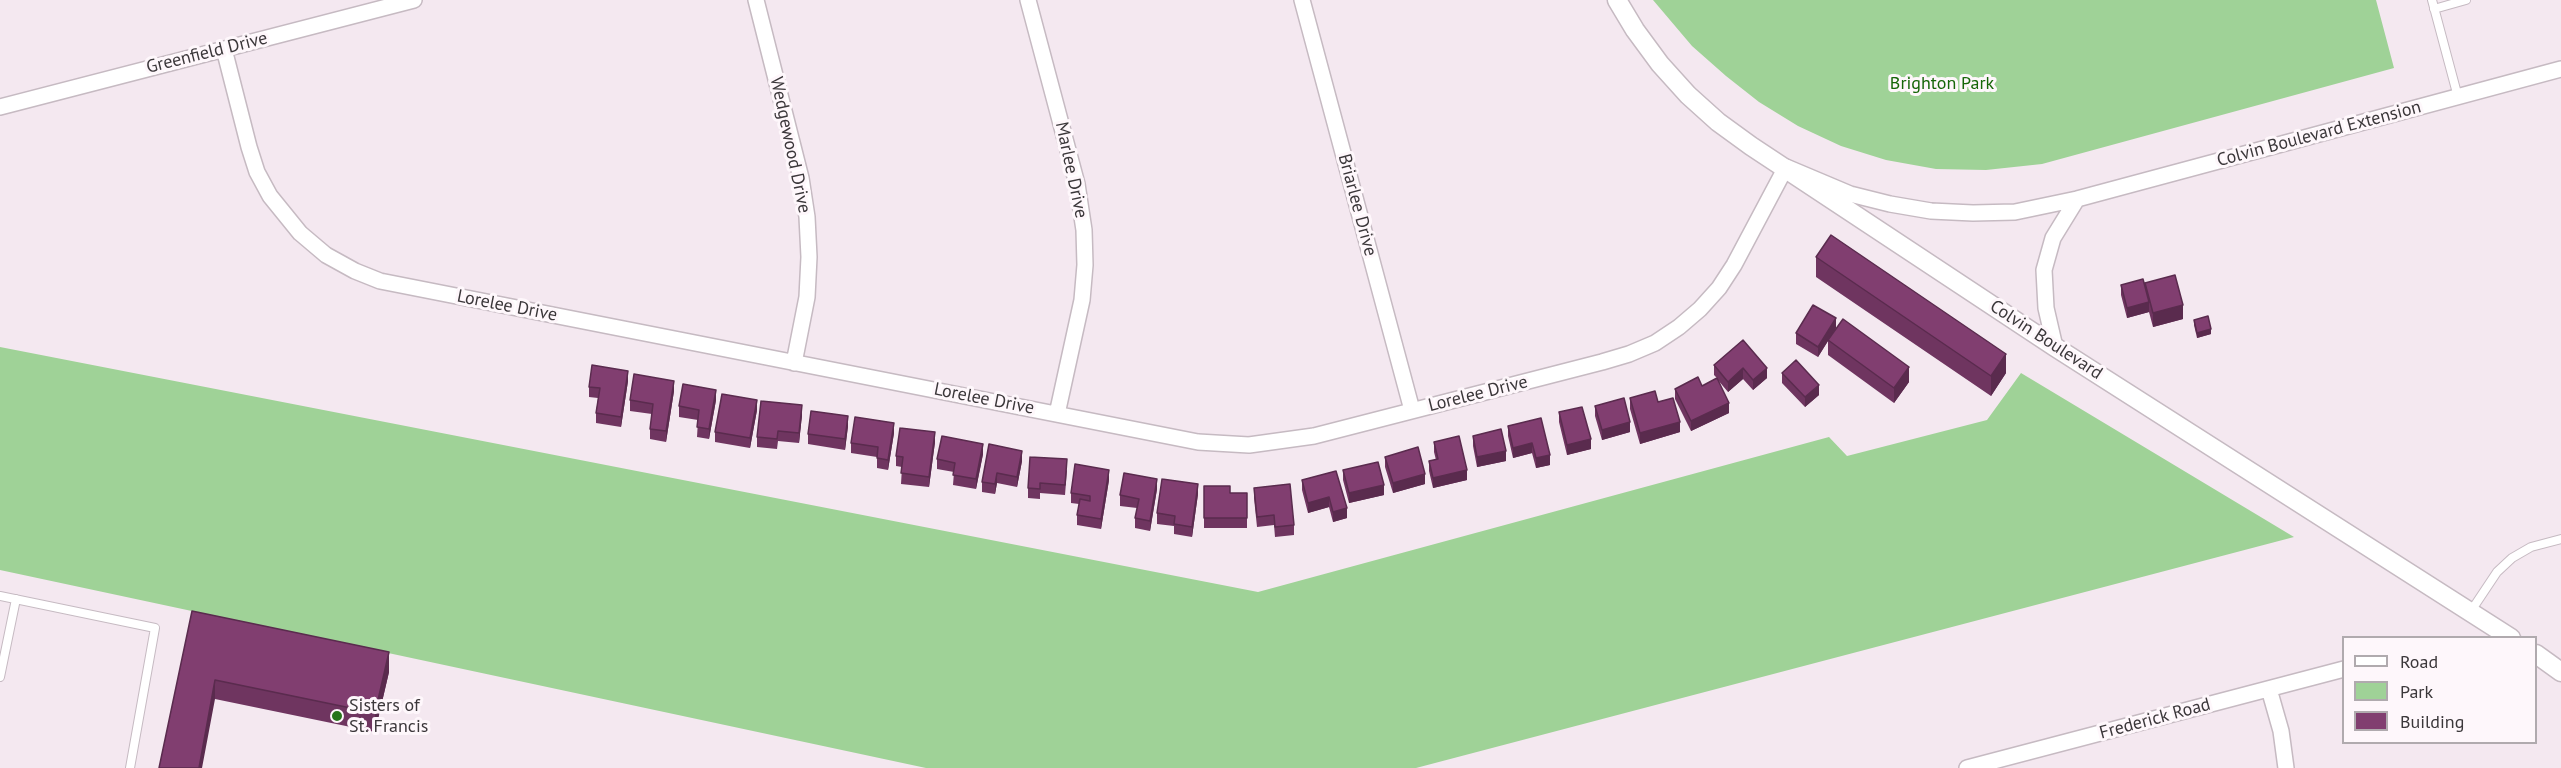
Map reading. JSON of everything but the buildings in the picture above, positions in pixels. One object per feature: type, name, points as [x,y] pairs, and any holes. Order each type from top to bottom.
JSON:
[{"type":"street","name":"Greenfield Drive","points":[[0,106],[414,0]]},
{"type":"street","name":"Wedgewood Drive","points":[[756,0],[801,178],[807,217],[809,257],[807,297],[794,363]]},
{"type":"street","name":"Marlee Drive","points":[[1028,0],[1077,184],[1084,230],[1085,265],[1082,300],[1058,414]]},
{"type":"street","name":"Briarlee Drive","points":[[1302,0],[1412,410]]},
{"type":"street","name":"Colvin Boulevard","points":[[1617,0],[1660,64],[1688,95],[1726,128],[2055,347],[2508,636]]},
{"type":"street","name":"Lorelee Drive","points":[[224,49],[249,147],[270,196],[300,233],[326,255],[380,281],[1198,442],[1249,445],[1314,436],[1629,354],[1655,343],[1700,309],[1724,280],[1785,167]]},
{"type":"street","name":"Colvin Boulevard Extension","points":[[1785,167],[1850,194],[1890,204],[1931,211],[2015,212],[2078,199],[2561,69]]},
{"type":"street","points":[[2055,347],[2046,308],[2044,270],[2053,238],[2078,199]]},
{"type":"street","points":[[2537,655],[2561,672]]},
{"type":"street","name":"Frederick Road","points":[[1967,768],[2342,669]]},
{"type":"street","points":[[2269,689],[2281,731],[2286,768]]},
{"type":"lane","points":[[2458,98],[2433,4],[2466,0]]},
{"type":"lane","points":[[2471,611],[2497,572],[2512,558],[2531,547],[2561,538]]},
{"type":"lane","points":[[0,596],[155,628],[130,768]]},
{"type":"lane","points":[[0,677],[16,599]]},
{"type":"green space","name":"Brighton Park","points":[[1653,0],[2376,0],[2394,68],[2042,164],[1986,170],[1936,169],[1886,160],[1841,146],[1798,126],[1759,102],[1726,76],[1692,46]]},
{"type":"green space","points":[[0,347],[1258,592],[1829,437],[1847,456],[1987,420],[2021,373],[2294,537],[1416,768],[926,768],[0,570]]},
{"type":"place","name":"Sisters of St. Francis","points":[[337,716]]}]
